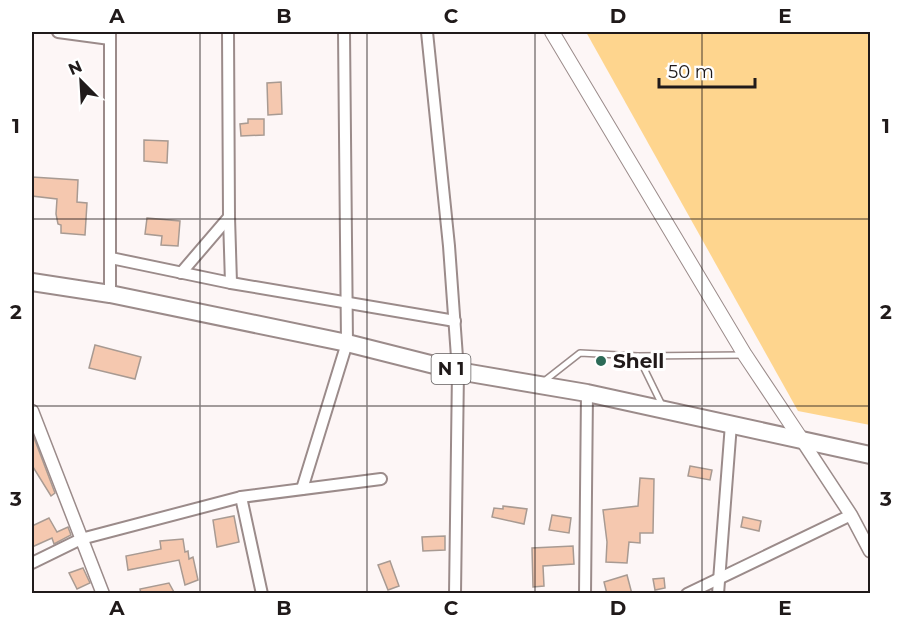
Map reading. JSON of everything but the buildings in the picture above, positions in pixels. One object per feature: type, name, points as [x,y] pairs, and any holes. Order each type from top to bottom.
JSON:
[{"type":"highway","name":"N 1","points":[[32,282],[110,294],[347,344],[458,371],[587,393],[870,455]]},
{"type":"main road","points":[[552,32],[745,355],[801,439]]},
{"type":"street","points":[[58,32],[110,35],[110,294]]},
{"type":"street","points":[[228,32],[231,282]]},
{"type":"street","points":[[302,489],[347,344],[344,32]]},
{"type":"street","points":[[427,32],[458,371],[455,594]]},
{"type":"street","points":[[181,273],[229,217]]},
{"type":"street","points":[[111,258],[181,273],[455,321]]},
{"type":"street","points":[[585,594],[587,393]]},
{"type":"street","points":[[32,411],[103,594]]},
{"type":"street","points":[[718,594],[717,580],[731,424]]},
{"type":"street","points":[[801,439],[851,515],[870,551]]},
{"type":"street","points":[[32,563],[81,539],[241,497],[381,479]]},
{"type":"street","points":[[241,497],[262,594]]},
{"type":"street","points":[[687,594],[851,515]]},
{"type":"lane","points":[[540,385],[580,353],[638,356],[745,355]]},
{"type":"lane","points":[[638,356],[664,410]]},
{"type":"shaded area","points":[[586,32],[870,32],[870,425],[798,411]]},
{"type":"place","name":"Shell","points":[[601,361]]}]
